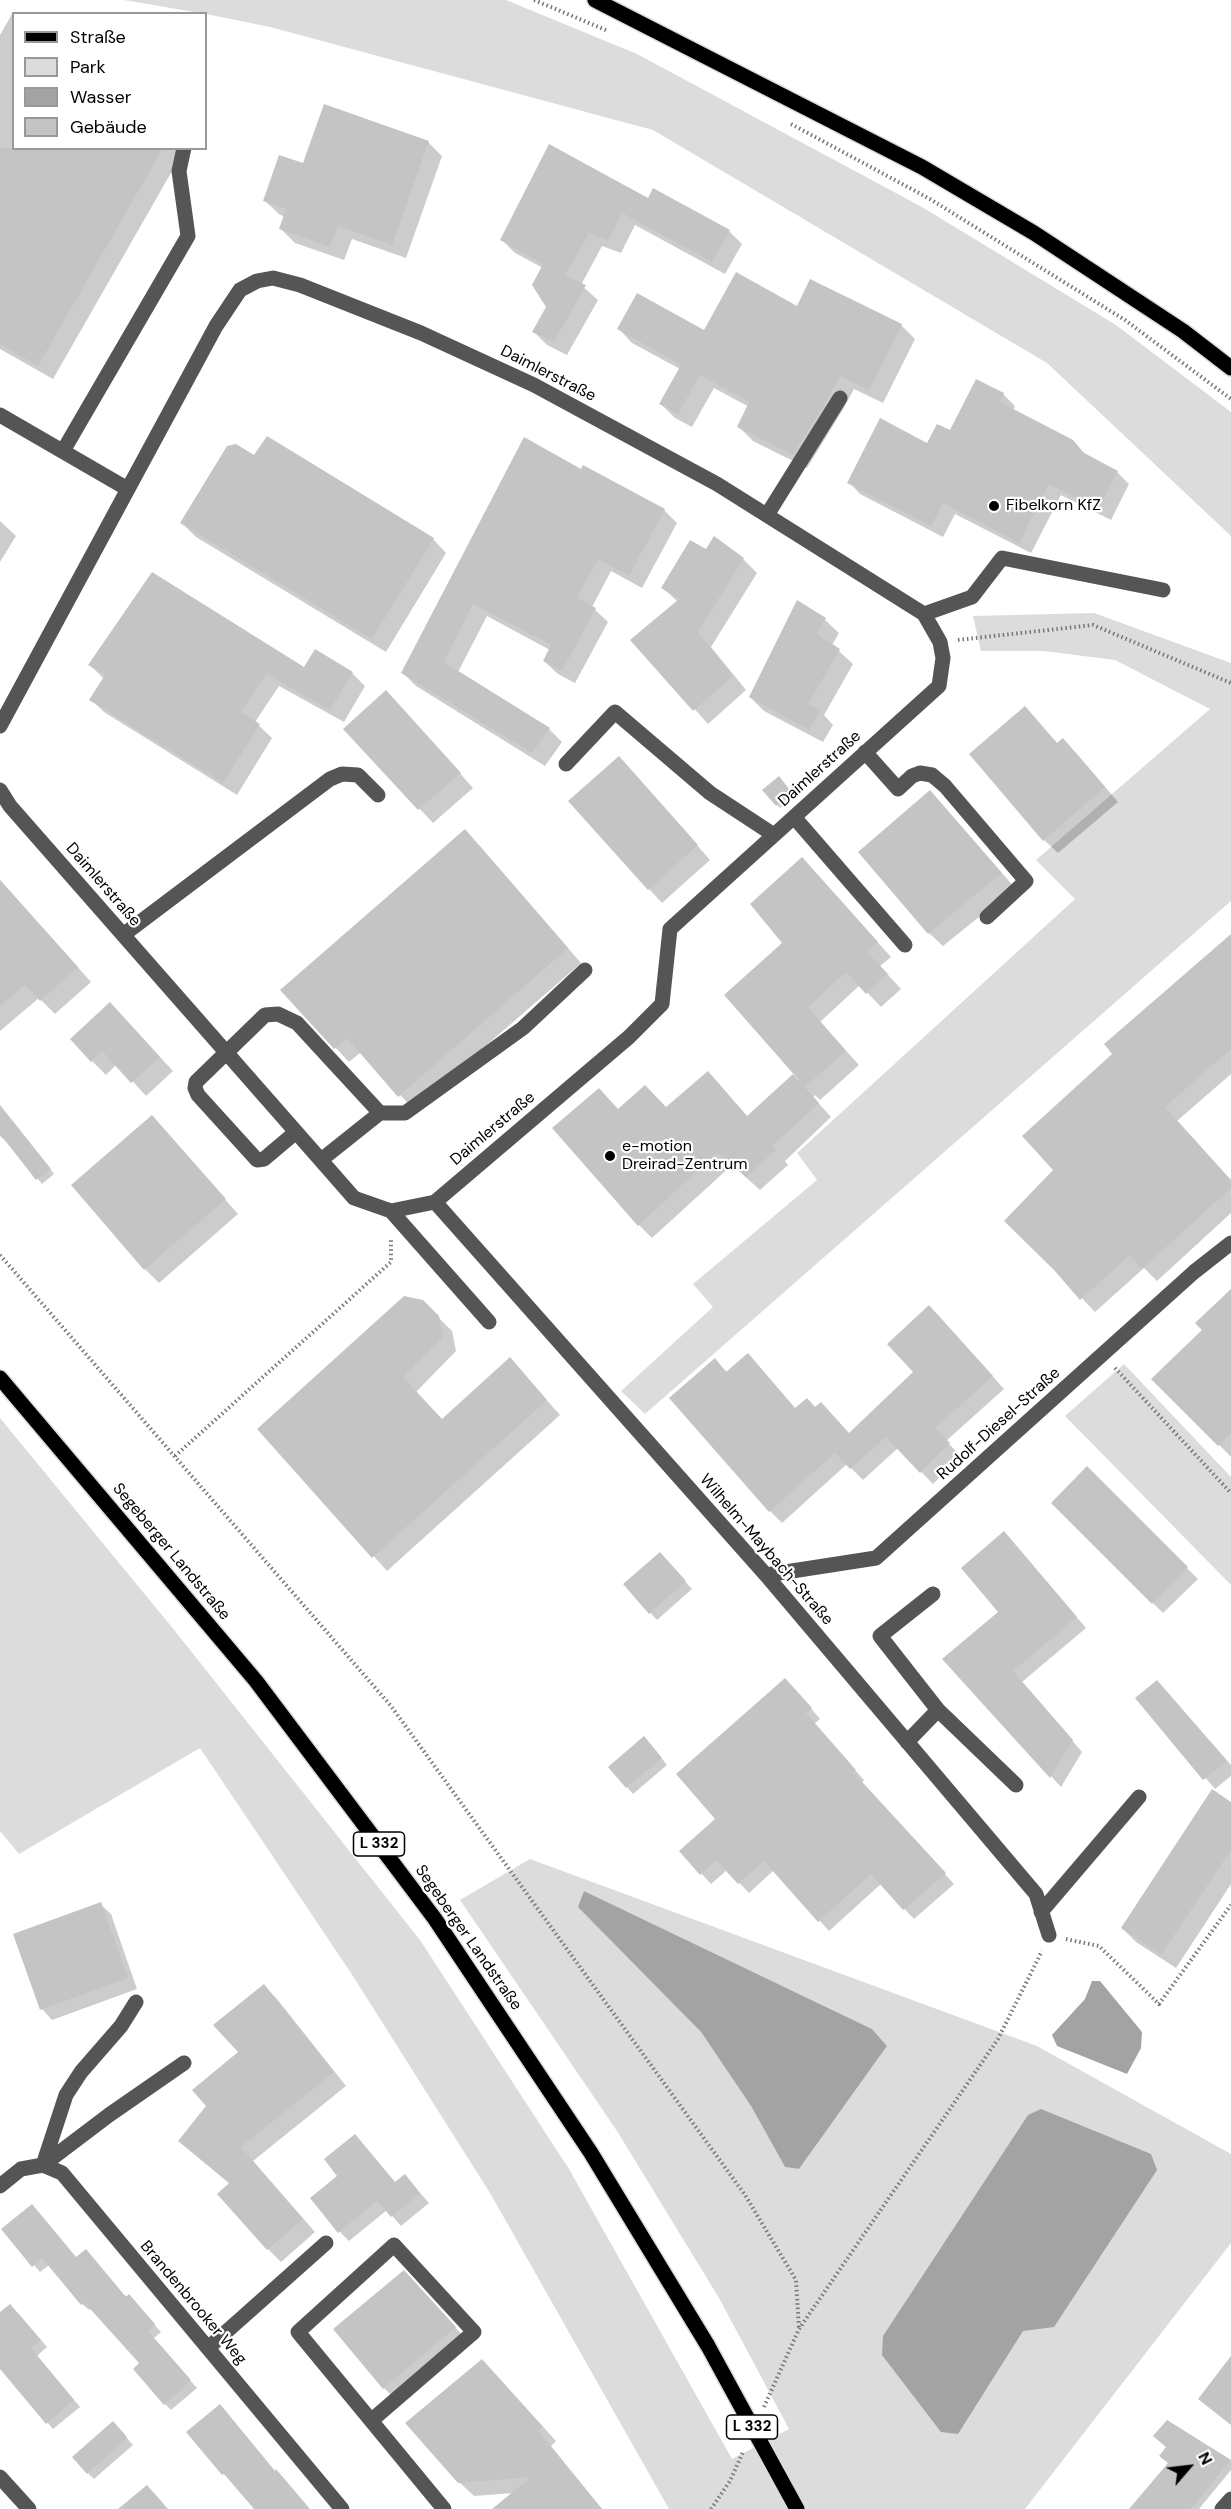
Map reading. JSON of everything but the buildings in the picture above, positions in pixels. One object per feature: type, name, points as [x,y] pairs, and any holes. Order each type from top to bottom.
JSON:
[{"type":"main road","points":[[595,0],[922,167],[1044,239],[1183,331],[1231,368]]},
{"type":"main road","name":"Segeberger Landstraße","points":[[0,1378],[256,1681],[435,1918],[591,2153],[708,2346],[796,2509]]},
{"type":"street","points":[[63,452],[188,236],[179,171],[184,150]]},
{"type":"street","name":"Daimlerstraße","points":[[0,726],[126,488],[216,326],[240,290],[257,281],[273,278],[300,285],[410,329],[534,385],[717,484],[924,614],[940,642],[943,658],[939,686],[670,929],[662,1004],[629,1036],[435,1202],[391,1211],[354,1198],[10,806],[0,790]]},
{"type":"street","points":[[767,515],[840,398]]},
{"type":"street","points":[[0,415],[126,488]]},
{"type":"street","points":[[924,614],[972,597],[1002,558],[1163,590]]},
{"type":"street","points":[[566,764],[615,712],[710,793],[774,835]]},
{"type":"street","points":[[865,752],[898,789],[912,776],[920,773],[932,775],[945,786],[1026,881],[987,917]]},
{"type":"street","points":[[123,935],[330,779],[342,774],[358,775],[378,795]]},
{"type":"street","points":[[794,817],[905,945]]},
{"type":"street","points":[[321,1160],[380,1113],[405,1113],[523,1028],[585,970]]},
{"type":"street","points":[[296,1131],[264,1159],[257,1160],[198,1095],[195,1088],[196,1082],[265,1015],[279,1014],[297,1023],[380,1113]]},
{"type":"street","name":"Wilhelm-Maybach-Straße","points":[[435,1202],[766,1575],[1035,1894],[1049,1935]]},
{"type":"street","points":[[391,1211],[489,1322]]},
{"type":"street","name":"Rudolf-Diesel-Straße","points":[[766,1575],[876,1558],[1194,1272],[1231,1244]]},
{"type":"street","points":[[933,1594],[880,1636],[938,1710],[1016,1785]]},
{"type":"street","points":[[907,1742],[938,1710]]},
{"type":"street","points":[[1041,1912],[1140,1797]]},
{"type":"street","points":[[43,2165],[66,2095],[81,2072],[121,2026],[136,2002]]},
{"type":"street","points":[[0,2186],[21,2169],[43,2165],[109,2115],[184,2063]]},
{"type":"street","name":"Brandenbrooker Weg","points":[[43,2165],[62,2173],[342,2509]]},
{"type":"street","points":[[208,2348],[326,2243]]},
{"type":"street","points":[[372,2420],[474,2332],[394,2245],[298,2332],[444,2509]]},
{"type":"street","points":[[0,2477],[29,2509]]},
{"type":"street","points":[[1222,2509],[1231,2499]]},
{"type":"path","points":[[534,0],[619,36]]},
{"type":"path","points":[[785,122],[930,199],[989,235],[1125,320],[1231,399]]},
{"type":"path","points":[[940,642],[1092,625],[1231,683]]},
{"type":"path","points":[[175,1456],[391,1262],[391,1211]]},
{"type":"path","points":[[0,1255],[391,1706],[745,2195],[796,2280],[799,2329],[998,2039],[1049,1935],[1099,1946],[1159,2004],[1231,1905]]},
{"type":"path","points":[[1104,1355],[1231,1493]]},
{"type":"green space","points":[[124,0],[506,0],[637,54],[922,207],[1116,325],[1231,412],[1231,536],[1047,363],[653,130],[270,27],[207,14],[207,12],[194,12]]},
{"type":"green space","points":[[1094,613],[1231,663],[1231,901],[645,1414],[621,1391],[713,1307],[693,1284],[817,1180],[797,1153],[1075,899],[1036,860],[1210,709],[1115,660],[1044,651],[981,651],[973,616]]},
{"type":"green space","points":[[1124,1364],[1231,1477],[1231,1585],[1065,1416]]},
{"type":"green space","points":[[0,1418],[175,1631],[420,1940],[569,2169],[732,2459],[789,2429],[719,2298],[617,2131],[460,1900],[530,1859],[1037,2046],[1231,2154],[1231,2243],[1025,2509],[669,2509],[490,2193],[351,1973],[200,1748],[19,1854],[0,1831]],"holes":[[[584,1891],[872,2029],[887,2046],[799,2169],[785,2167],[751,2106],[701,2032],[579,1907]]]},
{"type":"water","points":[[584,1891],[872,2029],[887,2046],[799,2169],[785,2167],[751,2106],[701,2032],[578,1907]]},
{"type":"water","points":[[1092,1981],[1100,1981],[1142,2032],[1141,2048],[1127,2074],[1057,2046],[1052,2035],[1085,1999]]},
{"type":"water","points":[[1041,2109],[1151,2154],[1157,2170],[1054,2327],[1023,2331],[958,2434],[941,2432],[882,2355],[883,2336],[1028,2115]]},
{"type":"place","name":"Fibelkorn KfZ","points":[[994,506]]},
{"type":"place","name":"e-motion Dreirad-Zentrum","points":[[610,1156]]}]
